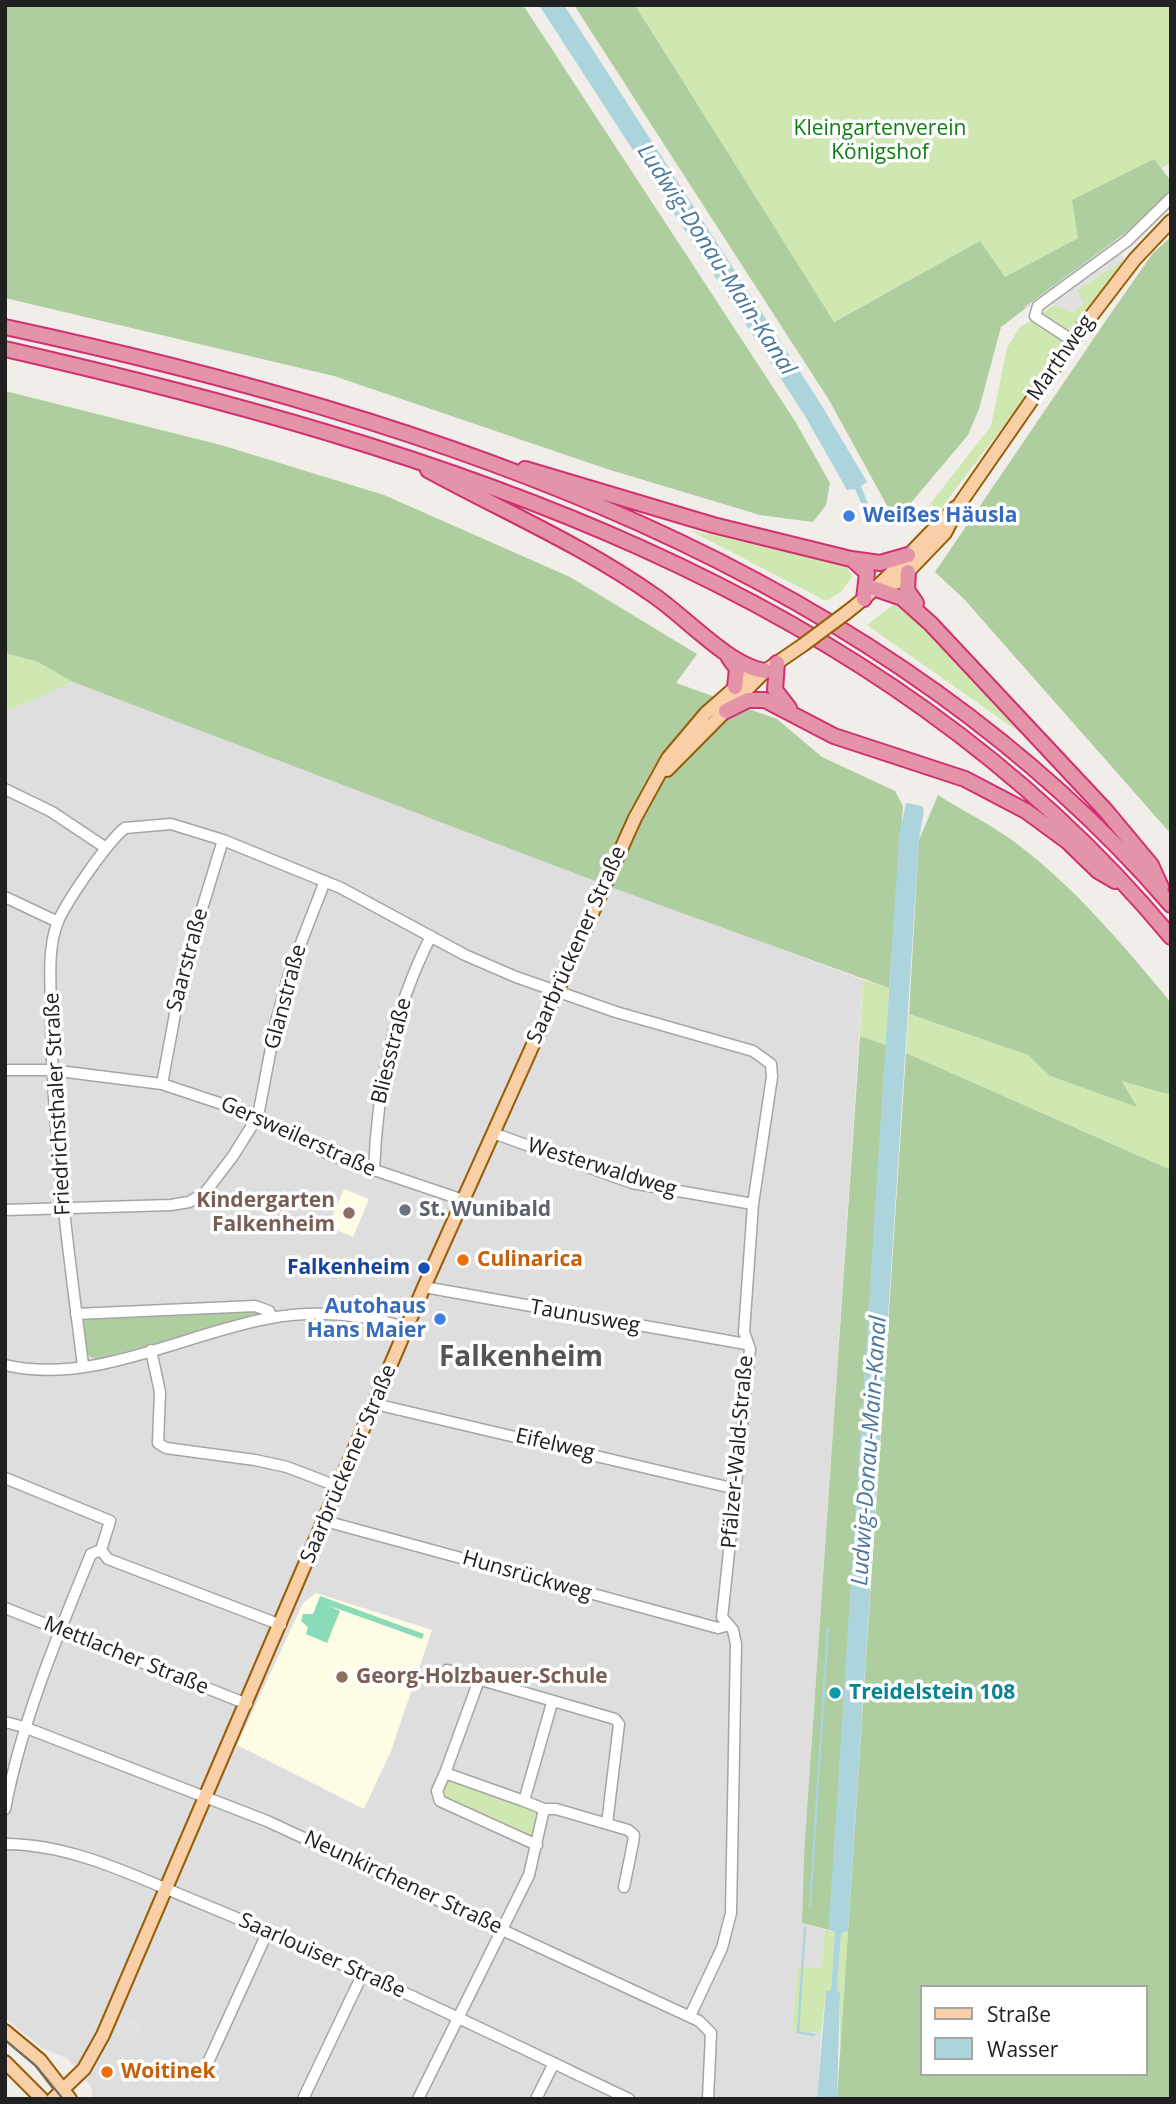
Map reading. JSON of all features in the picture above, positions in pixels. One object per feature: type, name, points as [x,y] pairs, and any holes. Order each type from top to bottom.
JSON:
[{"type":"highway","points":[[5,327],[292,399],[491,463],[622,515],[708,555],[811,610],[880,653],[966,713],[1041,774],[1109,838],[1169,903]]},
{"type":"highway","points":[[5,349],[211,398],[393,451],[602,529],[693,571],[822,640],[919,704],[1044,804],[1128,888],[1171,937]]},
{"type":"highway","points":[[393,451],[573,544],[656,597],[747,667],[771,667],[775,690],[792,712]]},
{"type":"highway","points":[[491,463],[544,472],[713,525],[852,559],[880,563],[915,555]]},
{"type":"highway","points":[[852,559],[867,573],[864,599]]},
{"type":"highway","points":[[908,572],[907,590],[931,624]]},
{"type":"highway","points":[[876,589],[902,598],[931,624],[1114,820],[1151,865],[1169,903]]},
{"type":"highway","points":[[722,649],[737,669],[735,687]]},
{"type":"highway","points":[[726,711],[758,699],[792,712],[834,736],[925,763],[1000,796],[1055,832],[1098,871],[1128,888]]},
{"type":"main road","name":"Marthweg","points":[[771,667],[864,599],[953,522],[961,502],[1073,341],[1130,265],[1171,221]]},
{"type":"main road","name":"Marthweg","points":[[876,589],[898,582],[908,572],[915,555]]},
{"type":"main road","name":"Saarbrückener Straße","points":[[53,2099],[67,2094],[99,2042],[247,1704],[424,1287],[630,828],[654,783],[686,735],[746,678],[771,667]]},
{"type":"main road","name":"Saarbrückener Straße","points":[[654,783],[771,667]]},
{"type":"main road","points":[[5,2031],[40,2060],[67,2094]]},
{"type":"main road","points":[[5,2062],[42,2099]]},
{"type":"street","points":[[1073,341],[1035,316],[1038,306],[1127,241],[1171,198]]},
{"type":"street","points":[[5,789],[52,812],[106,848]]},
{"type":"street","name":"Friedrichsthaler Straße","points":[[83,1365],[62,1207],[51,1070],[51,960],[58,922],[106,848],[125,828],[153,824],[181,826],[223,840],[325,881],[494,968],[556,992]]},
{"type":"street","name":"Saarstraße","points":[[162,1084],[183,971],[223,840]]},
{"type":"street","name":"Glanstraße","points":[[258,1116],[276,1022],[297,951],[325,881]]},
{"type":"street","points":[[5,897],[58,922]]},
{"type":"street","name":"Bliesstraße","points":[[374,1171],[376,1115],[385,1064],[412,974],[431,936]]},
{"type":"street","name":"Pfälzer-Wald-Straße","points":[[556,992],[753,1051],[771,1064],[772,1077],[753,1204],[747,1281],[746,1344],[750,1349],[722,1617],[729,1625],[736,1644],[731,1913],[722,1948],[690,2016]]},
{"type":"street","name":"Gersweilerstraße","points":[[5,1070],[51,1070],[162,1084],[258,1116],[330,1155],[463,1200]]},
{"type":"street","points":[[5,1210],[189,1202],[204,1194],[233,1156],[258,1116]]},
{"type":"street","name":"Westerwaldweg","points":[[493,1133],[632,1182],[753,1204]]},
{"type":"street","name":"Taunusweg","points":[[424,1287],[746,1344]]},
{"type":"street","points":[[76,1314],[255,1306],[269,1311],[272,1318]]},
{"type":"street","points":[[5,1365],[46,1370],[118,1361],[272,1318],[345,1315],[407,1328]]},
{"type":"street","points":[[151,1350],[160,1392],[158,1443],[166,1448],[287,1467],[339,1487]]},
{"type":"street","name":"Eifelweg","points":[[374,1404],[736,1489]]},
{"type":"street","points":[[5,1478],[110,1521],[101,1550]]},
{"type":"street","name":"Hunsrückweg","points":[[325,1521],[718,1628],[729,1625]]},
{"type":"street","points":[[101,1550],[108,1559],[281,1625]]},
{"type":"street","points":[[5,1809],[24,1727],[90,1553],[101,1550]]},
{"type":"street","name":"Mettlacher Straße","points":[[5,1608],[247,1704]]},
{"type":"street","points":[[446,1670],[552,1703],[615,1719],[619,1724],[607,1824]]},
{"type":"street","points":[[479,1680],[438,1791],[440,1801],[537,1844]]},
{"type":"street","points":[[524,1801],[552,1703]]},
{"type":"street","name":"Neunkirchener Straße","points":[[5,1723],[24,1727],[206,1797],[393,1877],[707,2025],[711,2033],[708,2099]]},
{"type":"street","points":[[445,1773],[544,1809],[556,1809],[628,1830],[634,1835],[624,1887]]},
{"type":"street","points":[[418,2099],[529,1875],[544,1809]]},
{"type":"street","name":"Saarlouiser Straße","points":[[5,1844],[71,1853],[166,1889],[363,1973],[629,2099]]},
{"type":"street","points":[[205,2069],[268,1931]]},
{"type":"street","points":[[303,2099],[363,1973]]},
{"type":"street","points":[[536,2099],[554,2063]]},
{"type":"shaded area","points":[[1171,190],[1171,208],[1122,253],[1124,259],[1077,291],[1084,303],[1073,313],[1053,304],[1023,308],[1128,231]]},
{"type":"shaded area","points":[[73,682],[863,980],[804,1854],[802,1923],[825,1930],[821,1968],[798,1967],[792,2031],[821,2033],[817,2099],[92,2099],[92,2088],[68,2059],[42,2048],[5,2018],[5,709],[12,709]]},
{"type":"shaded area","name":"Kindergarten Falkenheim","points":[[344,1189],[369,1199],[353,1237],[328,1226]]},
{"type":"shaded area","name":"Georg-Holzbauer-Schule","points":[[316,1593],[432,1630],[391,1751],[364,1809],[237,1745],[303,1603]]},
{"type":"shaded area","points":[[122,2016],[142,2024],[134,2043],[114,2035]]},
{"type":"green space","points":[[5,5],[523,5],[795,421],[830,483],[826,505],[813,522],[760,515],[607,469],[334,376],[5,298]]},
{"type":"green space","points":[[574,5],[635,5],[834,322],[980,241],[1005,277],[1078,238],[1072,200],[1154,159],[1171,181],[1171,190],[1128,231],[1001,327],[979,409],[968,435],[905,510],[891,513],[829,400]]},
{"type":"green space","name":"Kleingartenverein Königshof","points":[[635,5],[1171,5],[1171,163],[1160,169],[1154,159],[1079,237],[1005,278],[979,242],[833,322]]},
{"type":"green space","points":[[1171,237],[1171,834],[964,599],[935,572],[1153,253]]},
{"type":"green space","points":[[1124,259],[1127,263],[939,511],[930,504],[991,426],[1007,348],[1019,328]]},
{"type":"green space","points":[[5,391],[221,445],[384,495],[570,577],[697,654],[676,683],[777,719],[822,757],[895,791],[903,806],[889,988],[616,889],[73,682],[38,662],[5,653]]},
{"type":"green space","points":[[689,530],[845,564],[852,576],[842,591],[826,601]]},
{"type":"green space","points":[[894,604],[922,626],[1033,742],[867,625]]},
{"type":"green space","points":[[5,653],[38,662],[73,682],[12,709],[5,709]]},
{"type":"green space","points":[[938,795],[1007,836],[1057,877],[1112,933],[1171,1003],[1171,1095],[1122,1081],[1137,1107],[1050,1076],[1028,1055],[909,1014],[919,840]]},
{"type":"green space","points":[[863,980],[889,988],[886,1045],[860,1036]]},
{"type":"green space","points":[[908,1014],[1028,1055],[1050,1076],[1136,1106],[1122,1080],[1171,1095],[1171,1170],[906,1053]]},
{"type":"green space","points":[[860,1036],[886,1045],[829,1930],[802,1923],[804,1854]]},
{"type":"green space","points":[[906,1053],[1171,1170],[1171,2099],[837,2099]]},
{"type":"green space","points":[[261,1308],[265,1312],[262,1316],[96,1359],[87,1355],[82,1316]]},
{"type":"green space","points":[[320,1596],[424,1634],[422,1639],[330,1606],[340,1611],[327,1643],[306,1634],[308,1627],[301,1621],[303,1614],[313,1614]]},
{"type":"green space","points":[[448,1780],[534,1811],[539,1820],[535,1837],[443,1798]]},
{"type":"green space","points":[[825,1930],[835,1932],[831,1990],[826,1991],[821,2033],[792,2031],[798,1967],[821,1968]]},
{"type":"green space","points":[[848,1931],[840,2052],[840,1992],[837,1990],[841,1932]]},
{"type":"water","name":"Ludwig-Donau-Main-Kanal","points":[[539,5],[564,5],[822,406],[867,482],[861,486],[874,519],[869,521],[855,489],[847,490],[805,416]]},
{"type":"water","name":"Ludwig-Donau-Main-Kanal","points":[[906,803],[922,806],[924,810],[919,840],[848,1931],[841,1933],[837,1990],[840,1992],[837,2099],[817,2099],[826,1991],[831,1990],[835,1932],[829,1930],[829,1924],[899,836]]},
{"type":"waterway","points":[[810,1906],[828,1628]]},
{"type":"waterway","points":[[805,1928],[798,2032],[814,2035]]},
{"type":"tram line","points":[[5,2040],[37,2067],[63,2099]]},
{"type":"place","name":"Weißes Häusla","points":[[849,516]]},
{"type":"place","name":"St. Wunibald","points":[[405,1210]]},
{"type":"place","name":"Kindergarten Falkenheim","points":[[349,1213]]},
{"type":"place","name":"Culinarica","points":[[463,1260]]},
{"type":"place","name":"Falkenheim","points":[[424,1268]]},
{"type":"place","name":"Autohaus Hans Maier","points":[[440,1319]]},
{"type":"place","name":"Georg-Holzbauer-Schule","points":[[342,1677]]},
{"type":"place","name":"Treidelstein 108","points":[[835,1693]]},
{"type":"place","name":"Woitinek","points":[[107,2072]]},
{"type":"district","name":"Falkenheim","points":[[521,1358]]}]
